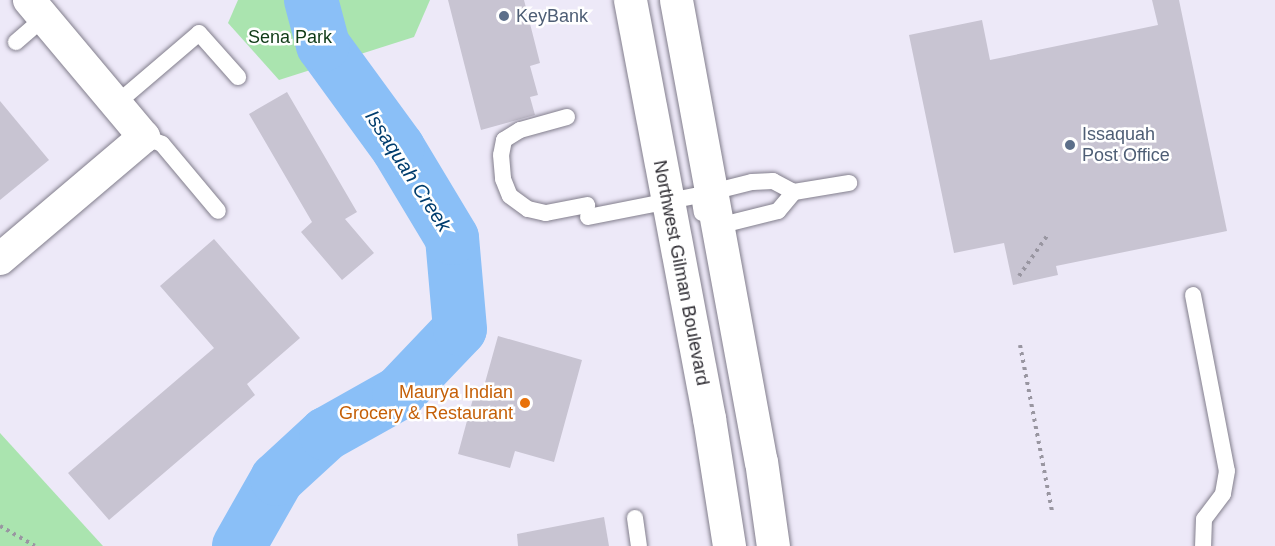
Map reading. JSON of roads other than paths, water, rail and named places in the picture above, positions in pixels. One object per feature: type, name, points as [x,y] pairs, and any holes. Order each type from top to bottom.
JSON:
[{"type":"street","name":"Northwest Gilman Boulevard","points":[[630,0],[709,418],[729,546]]},
{"type":"street","points":[[676,0],[761,461],[773,546]]},
{"type":"street","points":[[0,259],[144,136],[37,9]]},
{"type":"lane","points":[[16,42],[37,9]]},
{"type":"lane","points":[[116,104],[199,33],[238,77]]},
{"type":"lane","points":[[567,117],[520,130],[504,140],[501,155],[503,179],[510,196],[528,209],[546,213],[587,211],[699,195],[710,253],[728,282]]},
{"type":"lane","points":[[144,136],[162,144],[218,211]]},
{"type":"lane","points":[[712,192],[752,182],[773,181],[794,192],[849,183]]},
{"type":"lane","points":[[718,226],[778,211],[794,192]]},
{"type":"lane","points":[[1193,295],[1227,471],[1223,494],[1204,519],[1203,546]]},
{"type":"lane","points":[[634,518],[639,546]]},
{"type":"waterway","name":"Issaquah Creek","points":[[239,546],[277,479],[326,434],[399,393],[460,329],[452,238],[398,148],[323,45],[311,0]]},
{"type":"place","name":"KeyBank","points":[[504,16]]},
{"type":"place","name":"Issaquah Post Office","points":[[1070,145]]},
{"type":"place","name":"Maurya Indian Grocery & Restaurant","points":[[525,403]]},
{"type":"park label","name":"Sena Park","points":[[290,37]]}]
